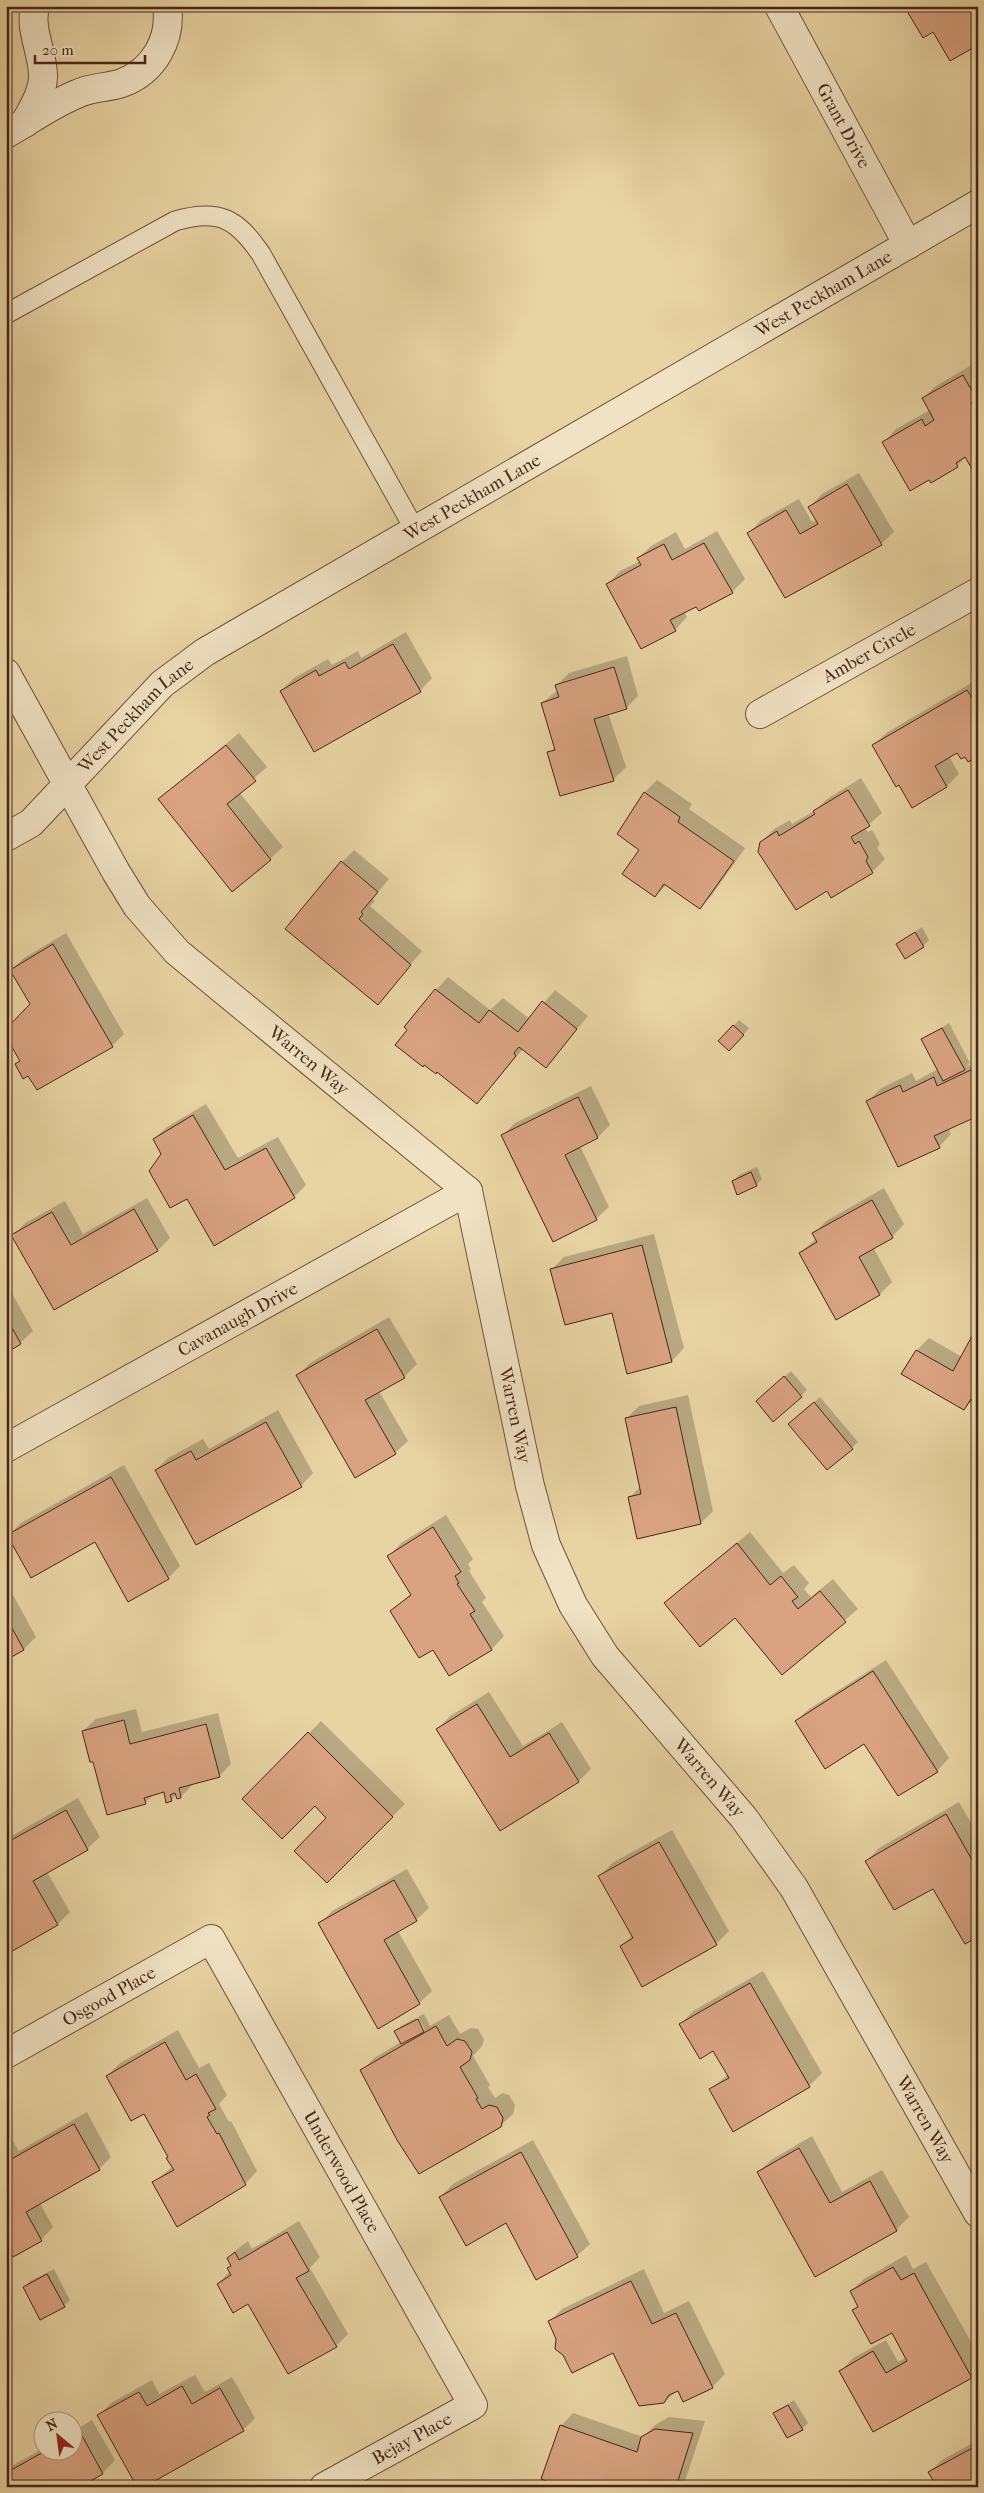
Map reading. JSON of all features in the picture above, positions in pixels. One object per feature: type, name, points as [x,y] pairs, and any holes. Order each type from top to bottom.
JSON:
[{"type":"street","points":[[15,129],[38,97],[43,78],[34,33],[35,6]]},
{"type":"street","points":[[15,129],[77,94],[122,82],[148,66],[162,46],[168,25],[167,6]]},
{"type":"street","name":"Grant Drive","points":[[778,6],[908,245]]},
{"type":"street","name":"West Peckham Lane","points":[[6,837],[31,824],[162,684],[205,652],[978,204]]},
{"type":"street","name":"Amber Circle","points":[[760,714],[978,592]]},
{"type":"street","name":"Warren Way","points":[[6,673],[67,785],[137,906],[177,952],[468,1191],[530,1486],[546,1545],[573,1605],[605,1656],[744,1818],[794,1888],[978,2213]]},
{"type":"street","name":"Cavanaugh Drive","points":[[6,1448],[468,1191]]},
{"type":"street","name":"Osgood Place","points":[[6,2054],[211,1939]]},
{"type":"street","name":"Underwood Place","points":[[211,1939],[473,2405]]},
{"type":"street","name":"Bejay Place","points":[[324,2487],[473,2405]]},
{"type":"lane","points":[[6,314],[176,222],[190,217],[203,216],[234,222],[246,232],[261,254],[415,530]]},
{"type":"building","points":[[904,6],[978,6],[978,45],[950,61],[933,32],[923,38]]},
{"type":"building","points":[[963,375],[977,400],[971,403],[978,414],[978,479],[965,457],[956,463],[958,467],[931,483],[929,480],[910,491],[882,442],[922,419],[925,426],[934,420],[922,398]]},
{"type":"building","points":[[847,484],[882,545],[785,598],[747,533],[786,510],[800,534],[818,524],[808,507]]},
{"type":"building","points":[[704,543],[733,593],[699,611],[696,607],[670,620],[676,631],[641,649],[606,584],[641,565],[637,558],[664,544],[672,560]]},
{"type":"building","points":[[393,644],[421,692],[314,752],[280,691],[316,670],[319,676],[345,662],[349,669]]},
{"type":"building","points":[[614,667],[627,709],[594,719],[614,781],[560,796],[547,752],[555,750],[541,703],[559,697],[555,685]]},
{"type":"building","points":[[967,690],[978,707],[978,756],[968,762],[965,757],[961,759],[957,753],[935,766],[947,787],[912,808],[899,785],[896,787],[872,745]]},
{"type":"building","points":[[226,745],[256,781],[227,804],[271,860],[232,892],[158,799]]},
{"type":"building","points":[[848,790],[870,826],[851,837],[855,844],[859,841],[868,857],[866,861],[873,873],[831,898],[827,891],[796,910],[758,852],[760,842],[777,831],[779,836],[815,814],[813,811]]},
{"type":"building","points":[[644,792],[680,817],[678,822],[734,861],[700,909],[664,884],[655,897],[622,874],[639,850],[617,834]]},
{"type":"building","points":[[341,861],[378,892],[361,912],[363,914],[359,919],[411,965],[378,1005],[285,929]]},
{"type":"building","points":[[915,932],[924,947],[905,959],[896,944]]},
{"type":"building","points":[[978,936],[978,949],[972,940]]},
{"type":"building","points":[[53,944],[113,1047],[37,1090],[28,1076],[23,1079],[15,1064],[20,1061],[6,1037],[6,1029],[30,1004],[10,970]]},
{"type":"building","points":[[435,989],[479,1023],[489,1010],[518,1032],[542,1001],[577,1029],[546,1068],[519,1047],[514,1053],[516,1056],[477,1104],[437,1072],[436,1074],[424,1065],[423,1067],[395,1045],[407,1030],[404,1027]]},
{"type":"building","points":[[733,1025],[744,1035],[729,1051],[718,1041]]},
{"type":"building","points":[[942,1028],[965,1070],[943,1081],[921,1039]]},
{"type":"building","points":[[973,1069],[978,1079],[978,1116],[934,1136],[940,1148],[898,1167],[866,1101],[900,1085],[903,1092],[934,1077],[937,1086]]},
{"type":"building","points":[[578,1097],[598,1138],[565,1155],[597,1220],[553,1242],[501,1135]]},
{"type":"building","points":[[193,1115],[225,1170],[266,1148],[295,1198],[214,1246],[187,1199],[170,1208],[149,1171],[161,1154],[153,1139]]},
{"type":"building","points":[[751,1172],[757,1186],[737,1195],[732,1181]]},
{"type":"building","points":[[872,1200],[893,1238],[859,1257],[880,1295],[836,1320],[799,1253],[817,1242],[812,1233]]},
{"type":"building","points":[[134,1209],[158,1251],[54,1310],[11,1235],[52,1212],[71,1245]]},
{"type":"building","points":[[642,1245],[672,1362],[627,1374],[612,1313],[565,1325],[550,1269]]},
{"type":"building","points":[[6,1317],[21,1344],[6,1353]]},
{"type":"building","points":[[377,1329],[405,1378],[365,1400],[396,1454],[355,1478],[296,1375]]},
{"type":"building","points":[[972,1336],[978,1339],[977,1407],[971,1399],[964,1410],[901,1374],[916,1350],[953,1371]]},
{"type":"building","points":[[784,1376],[802,1397],[773,1422],[756,1401]]},
{"type":"building","points":[[814,1402],[853,1449],[827,1470],[788,1424]]},
{"type":"building","points":[[676,1407],[701,1524],[637,1539],[628,1497],[641,1494],[625,1418]]},
{"type":"building","points":[[266,1422],[302,1487],[196,1545],[155,1470],[191,1451],[196,1460]]},
{"type":"building","points":[[111,1477],[169,1579],[128,1602],[95,1542],[31,1578],[7,1535]]},
{"type":"building","points":[[433,1527],[461,1572],[455,1576],[459,1583],[457,1584],[475,1611],[470,1614],[492,1650],[449,1676],[433,1650],[419,1658],[390,1611],[411,1595],[387,1556]]},
{"type":"building","points":[[737,1543],[770,1585],[781,1576],[798,1597],[792,1601],[798,1609],[820,1591],[846,1622],[782,1675],[735,1618],[700,1647],[664,1603]]},
{"type":"building","points":[[6,1617],[24,1650],[6,1660]]},
{"type":"building","points":[[873,1671],[938,1772],[898,1796],[864,1744],[825,1769],[795,1721]]},
{"type":"building","points":[[477,1704],[510,1757],[549,1733],[579,1782],[500,1831],[436,1729]]},
{"type":"building","points":[[124,1720],[130,1744],[206,1724],[220,1777],[179,1788],[181,1798],[177,1799],[175,1793],[170,1795],[172,1801],[166,1803],[164,1792],[144,1798],[146,1804],[107,1815],[93,1762],[90,1762],[82,1731]]},
{"type":"building","points":[[308,1732],[393,1817],[327,1883],[294,1851],[326,1818],[315,1806],[282,1839],[242,1799]]},
{"type":"building","points":[[66,1810],[88,1850],[33,1881],[58,1925],[9,1953],[6,1949],[6,1843]]},
{"type":"building","points":[[946,1814],[972,1860],[978,1857],[978,1937],[965,1944],[933,1889],[894,1910],[865,1861]]},
{"type":"building","points":[[659,1842],[717,1945],[642,1987],[620,1946],[633,1938],[598,1876]]},
{"type":"building","points":[[394,1880],[417,1921],[384,1940],[420,2004],[378,2029],[318,1923]]},
{"type":"building","points":[[750,1983],[810,2087],[733,2132],[709,2089],[729,2078],[713,2051],[700,2059],[679,2024]]},
{"type":"building","points":[[978,1992],[978,2004],[973,1995]]},
{"type":"building","points":[[418,2019],[424,2032],[401,2044],[394,2031]]},
{"type":"building","points":[[436,2026],[447,2046],[457,2039],[465,2041],[472,2052],[470,2060],[460,2067],[478,2098],[476,2099],[482,2109],[489,2105],[497,2107],[503,2118],[501,2127],[419,2174],[397,2140],[360,2070]]},
{"type":"building","points":[[165,2042],[186,2080],[196,2074],[216,2109],[208,2113],[210,2115],[207,2117],[217,2134],[219,2133],[246,2185],[177,2227],[152,2182],[174,2170],[166,2158],[168,2157],[144,2114],[131,2121],[106,2076]]},
{"type":"building","points":[[74,2124],[100,2170],[26,2212],[42,2241],[13,2257],[6,2245],[6,2162]]},
{"type":"building","points":[[799,2148],[830,2203],[870,2181],[897,2231],[815,2277],[757,2172]]},
{"type":"building","points":[[521,2152],[578,2257],[536,2280],[506,2223],[466,2246],[439,2197]]},
{"type":"building","points":[[287,2232],[309,2271],[296,2278],[337,2347],[288,2374],[248,2304],[233,2313],[217,2284],[231,2275],[227,2268],[231,2266],[227,2258],[235,2252],[239,2260]]},
{"type":"building","points":[[893,2267],[901,2280],[914,2273],[972,2378],[873,2432],[839,2371],[873,2351],[886,2373],[907,2361],[892,2333],[871,2344],[852,2310],[858,2307],[850,2291]]},
{"type":"building","points":[[47,2274],[65,2307],[40,2320],[23,2287]]},
{"type":"building","points":[[631,2281],[652,2324],[676,2313],[713,2388],[683,2402],[678,2391],[669,2395],[664,2403],[639,2406],[613,2353],[572,2373],[563,2355],[555,2349],[556,2339],[548,2321]]},
{"type":"building","points":[[182,2386],[192,2404],[220,2388],[244,2431],[144,2487],[137,2487],[97,2415],[139,2392],[147,2406]]},
{"type":"building","points":[[788,2405],[803,2430],[787,2438],[773,2413]]},
{"type":"building","points":[[560,2425],[637,2452],[641,2437],[655,2429],[693,2433],[676,2487],[563,2487],[541,2479]]},
{"type":"building","points":[[82,2436],[103,2474],[80,2487],[6,2487],[6,2473],[32,2458],[32,2460],[82,2460]]},
{"type":"building","points":[[978,2445],[978,2487],[937,2487],[928,2472]]}]
